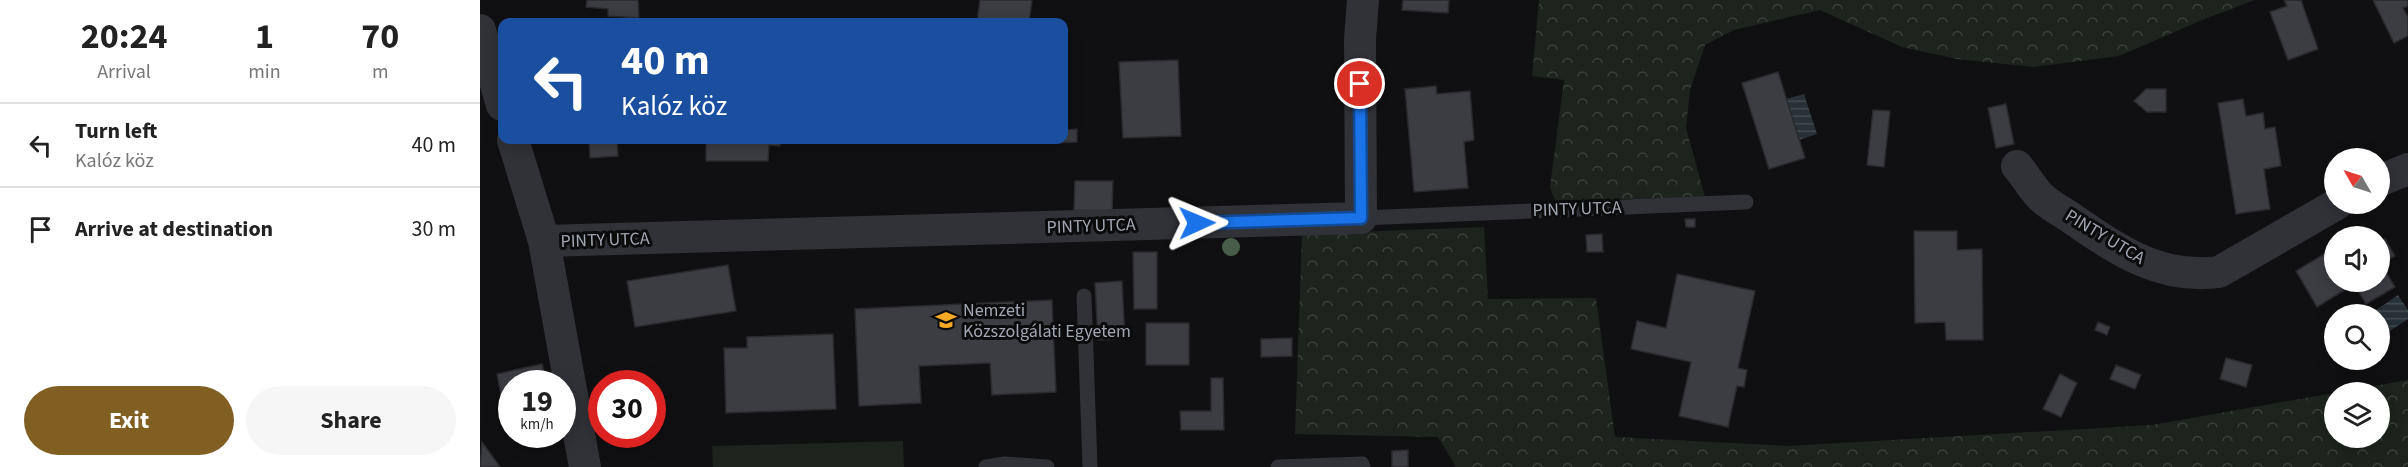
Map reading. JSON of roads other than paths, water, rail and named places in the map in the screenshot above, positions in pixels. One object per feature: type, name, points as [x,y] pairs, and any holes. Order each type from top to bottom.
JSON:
[{"type":"street","points":[[1361,218],[1360,39],[1363,0]]},
{"type":"street","points":[[480,30],[498,91]]},
{"type":"street","points":[[514,144],[544,241],[585,467]]},
{"type":"street","name":"PINTY UTCA","points":[[2017,166],[2040,197],[2089,230],[2133,257],[2175,272],[2200,274],[2219,272],[2324,211]]},
{"type":"street","points":[[2390,176],[2408,168]]},
{"type":"street","name":"PINTY UTCA","points":[[544,241],[1361,218]]},
{"type":"lane","name":"PINTY UTCA","points":[[1361,218],[1746,202]]},
{"type":"lane","points":[[1084,296],[1090,467]]},
{"type":"lane","points":[[986,467],[1005,464],[1047,467]]},
{"type":"lane","points":[[1278,467],[1362,464],[1363,467]]},
{"type":"place","name":"Nemzeti Közszolgálati Egyetem","points":[[946,320]]}]
